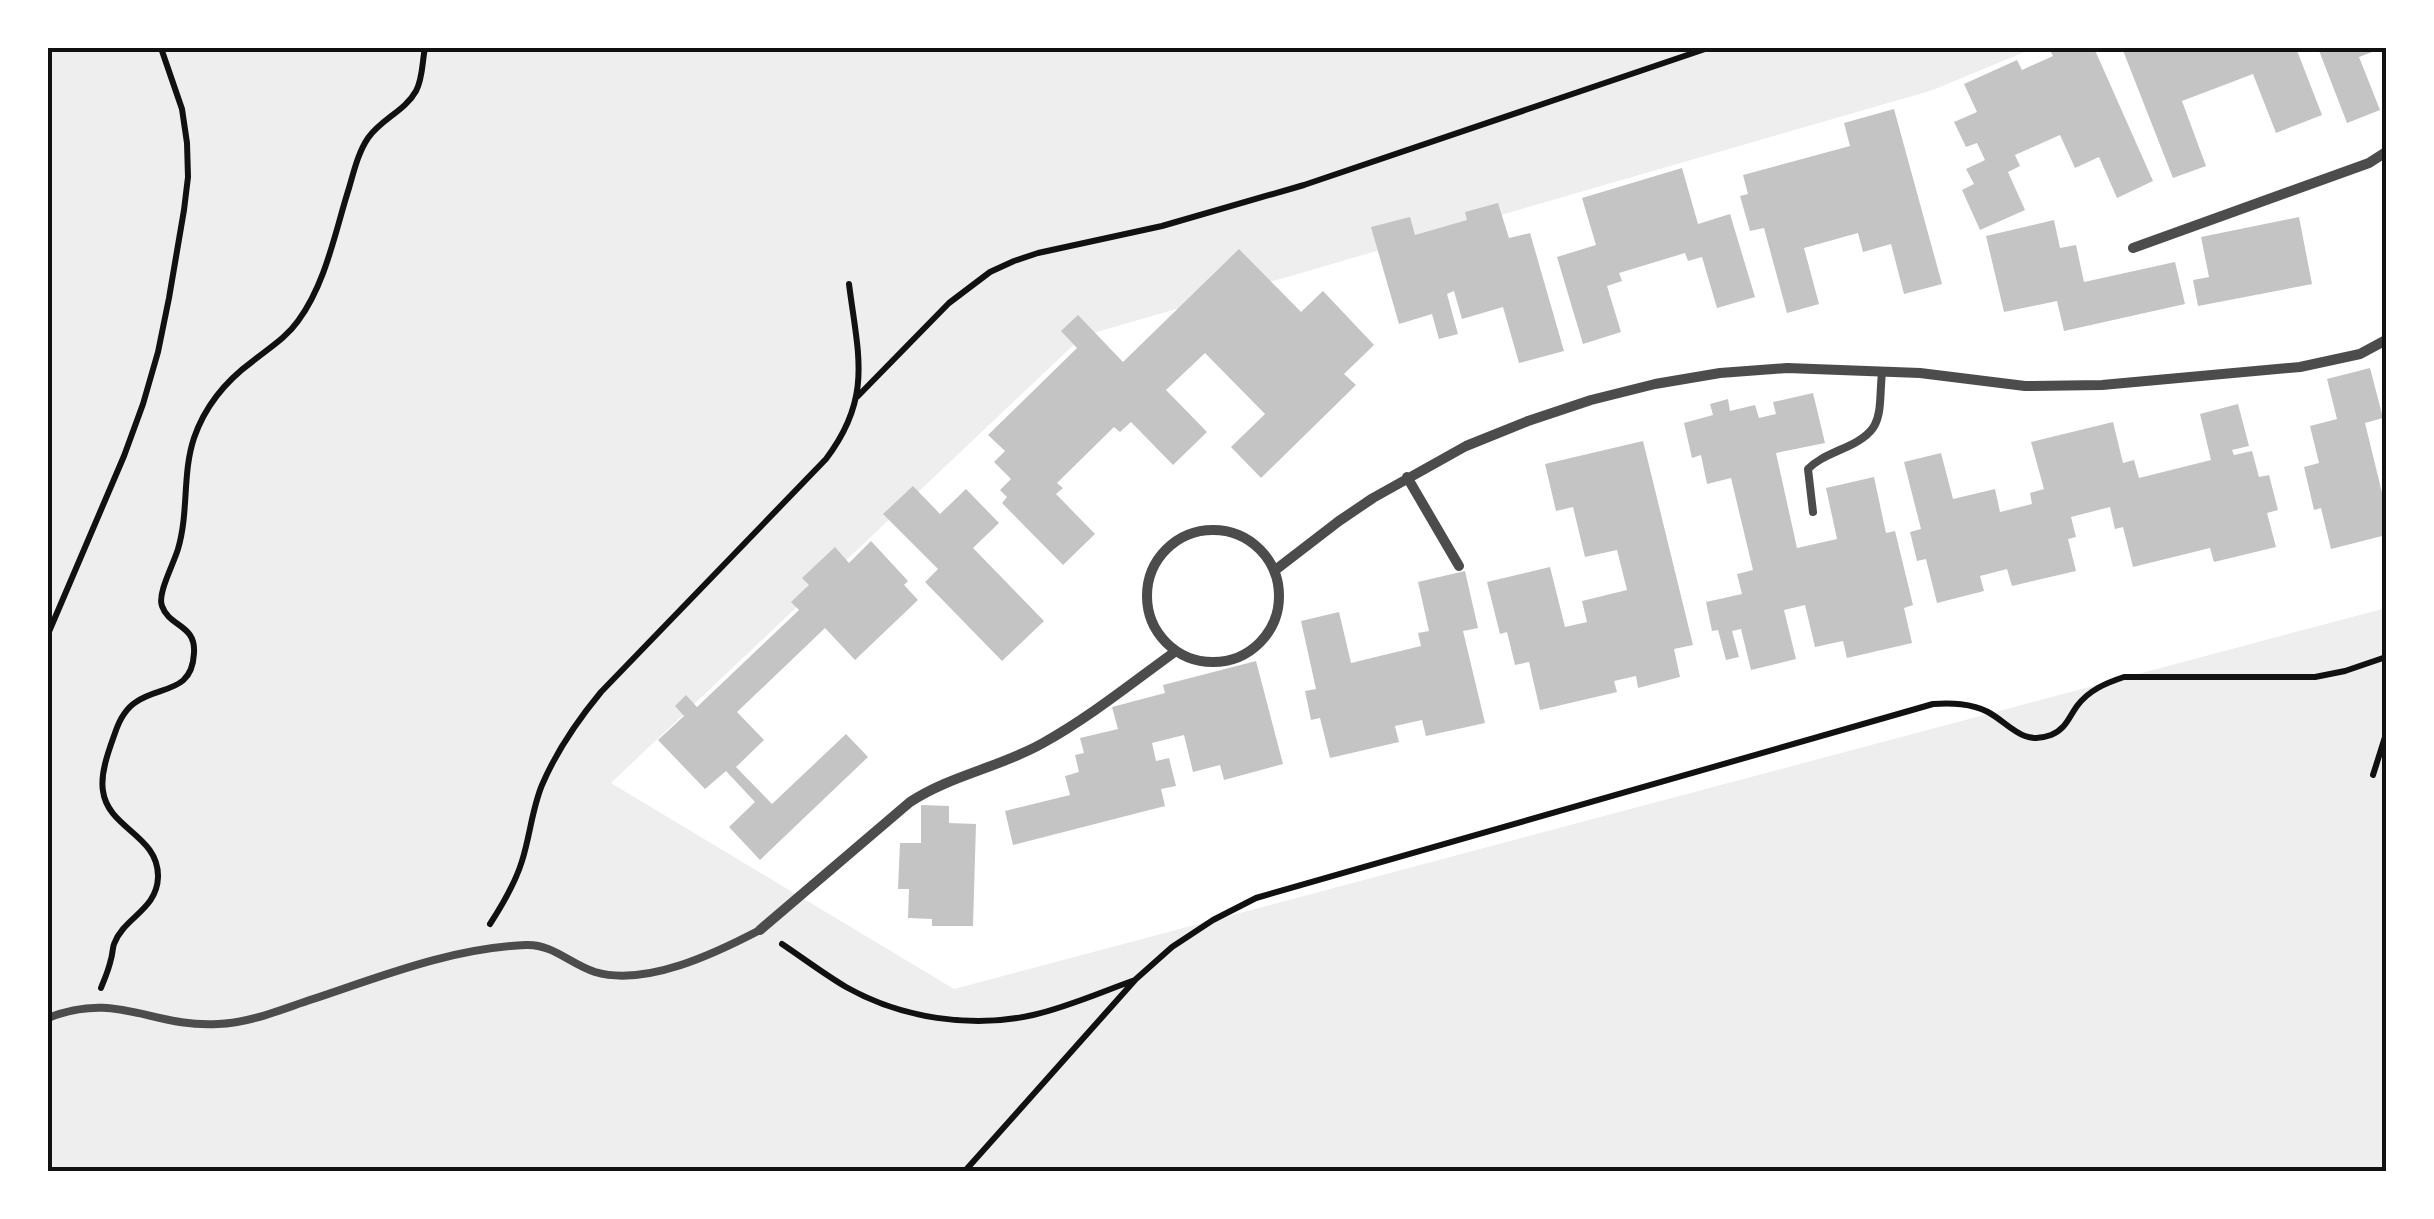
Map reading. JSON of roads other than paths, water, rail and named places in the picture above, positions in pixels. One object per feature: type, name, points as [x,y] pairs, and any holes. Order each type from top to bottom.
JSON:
[{"type":"street","points":[[2133,248],[2369,163],[2386,152]]},
{"type":"street","points":[[1274,571],[1338,521],[1407,477],[1466,446],[1590,400],[1655,384],[1720,373],[1787,368],[1920,373],[2025,386],[2102,385],[2300,368],[2360,354],[2386,340]]},
{"type":"street","points":[[1407,477],[1459,566]]},
{"type":"street","points":[[1201,530],[1224,531],[1245,538],[1262,552],[1280,591],[1278,612],[1269,631],[1255,647],[1236,658],[1216,662],[1195,660],[1176,651],[1160,635],[1150,616],[1147,593],[1151,571],[1163,552],[1180,538],[1201,530]]},
{"type":"street","points":[[760,930],[910,802],[929,790],[1014,758],[1044,742],[1176,651]]},
{"type":"lane","points":[[1813,512],[1808,469],[1816,461],[1869,435],[1877,422],[1882,372]]},
{"type":"lane","points":[[48,1018],[70,1009],[94,1006],[194,1024],[242,1021],[398,970],[464,954],[531,945],[549,948],[598,973],[636,975],[720,951],[760,930]]}]
